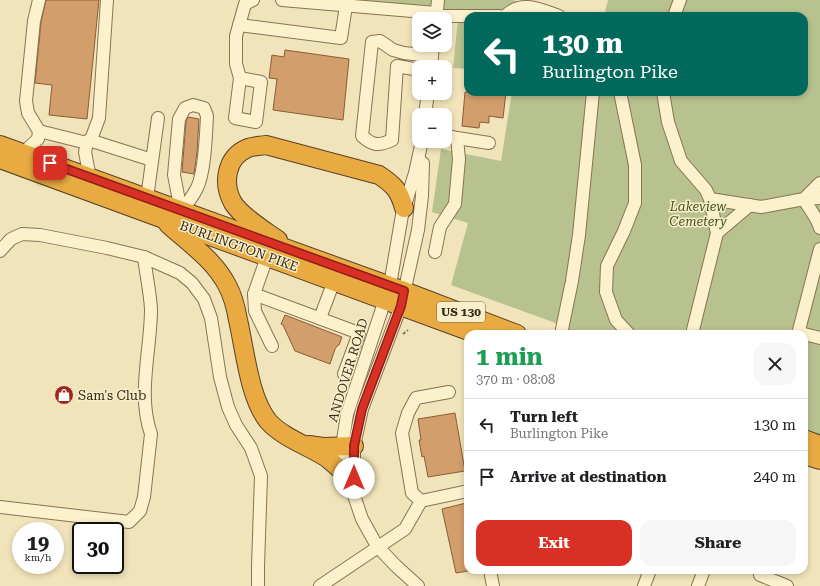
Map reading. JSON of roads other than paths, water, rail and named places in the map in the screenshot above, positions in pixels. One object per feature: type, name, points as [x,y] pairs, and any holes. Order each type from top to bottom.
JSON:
[{"type":"highway","name":"BURLINGTON PIKE","points":[[0,145],[295,252],[395,295],[469,330]]},
{"type":"highway","points":[[295,252],[245,216],[233,203],[226,186],[227,173],[232,159],[248,148],[266,145],[379,175],[393,185],[400,194],[404,208]]},
{"type":"highway","name":"BURLINGTON PIKE","points":[[0,159],[334,281],[395,295],[504,330]]},
{"type":"highway","points":[[161,218],[206,258],[218,271],[228,286],[235,302],[252,388],[258,405],[269,422],[300,444],[326,458],[351,484]]},
{"type":"highway","points":[[300,444],[323,447],[348,447]]},
{"type":"street","points":[[23,153],[38,140],[39,131],[28,114],[26,101],[34,20],[39,0]]},
{"type":"street","points":[[90,178],[85,152],[99,118],[107,0]]},
{"type":"street","points":[[240,78],[236,64],[236,36],[244,4],[253,0]]},
{"type":"street","points":[[282,0],[412,13]]},
{"type":"street","points":[[436,12],[438,0]]},
{"type":"street","points":[[676,12],[680,0]]},
{"type":"street","points":[[509,12],[519,6],[528,5],[548,12]]},
{"type":"street","points":[[239,25],[341,38],[346,6]]},
{"type":"street","points":[[452,16],[464,16]]},
{"type":"street","points":[[412,69],[397,66],[392,140],[382,144],[369,143],[362,136],[372,42],[380,41],[393,50],[404,53],[432,56]]},
{"type":"street","points":[[562,330],[572,282],[579,236],[592,96]]},
{"type":"street","points":[[621,96],[635,164],[635,203],[624,231],[607,266],[606,292],[616,320],[625,330]]},
{"type":"street","points":[[664,96],[668,122],[681,161],[706,190],[718,233],[693,330]]},
{"type":"street","points":[[193,105],[204,108],[207,116],[201,176],[198,188],[181,211],[174,175],[179,119],[185,108],[193,105]]},
{"type":"street","points":[[147,198],[158,118]]},
{"type":"street","points":[[39,131],[88,142],[152,160]]},
{"type":"street","points":[[452,137],[489,143]]},
{"type":"street","points":[[435,252],[440,227],[455,204],[459,159],[457,138]]},
{"type":"street","name":"ANDOVER ROAD","points":[[418,586],[377,546],[362,519],[344,466],[348,447],[362,409],[395,295],[402,215],[421,148]]},
{"type":"street","name":"ANDOVER ROAD","points":[[348,447],[348,414],[395,295],[418,230],[422,196],[423,148]]},
{"type":"street","points":[[804,199],[820,183]]},
{"type":"street","points":[[710,200],[762,207],[804,199],[820,198]]},
{"type":"street","points":[[804,199],[818,220],[820,228]]},
{"type":"street","points":[[718,233],[750,205]]},
{"type":"street","points":[[0,251],[11,239],[22,234],[34,234],[107,248],[144,257],[180,274],[192,283],[204,300],[209,312],[220,376],[228,408],[236,425],[251,448],[261,476],[258,586]]},
{"type":"street","points":[[802,330],[820,249]]},
{"type":"street","points":[[0,506],[129,522],[140,511],[144,497],[151,434],[145,404],[151,309],[144,257]]},
{"type":"street","points":[[267,257],[254,294],[255,311],[272,346]]},
{"type":"street","points":[[320,318],[334,281]]},
{"type":"street","points":[[254,294],[359,333],[344,374]]},
{"type":"street","points":[[808,335],[820,338]]},
{"type":"street","points":[[421,501],[412,493],[402,432],[408,413],[416,398],[449,392]]},
{"type":"street","points":[[320,586],[377,546],[405,529],[421,501],[464,493]]},
{"type":"street","points":[[491,574],[493,586]]},
{"type":"street","points":[[644,586],[648,574]]},
{"type":"street","points":[[698,586],[702,574]]},
{"type":"street","points":[[759,577],[787,586]]},
{"type":"place","name":"Sam's Club","points":[[64,395]]},
{"type":"park label","name":"Lakeview Cemetery","points":[[698,214]]}]
